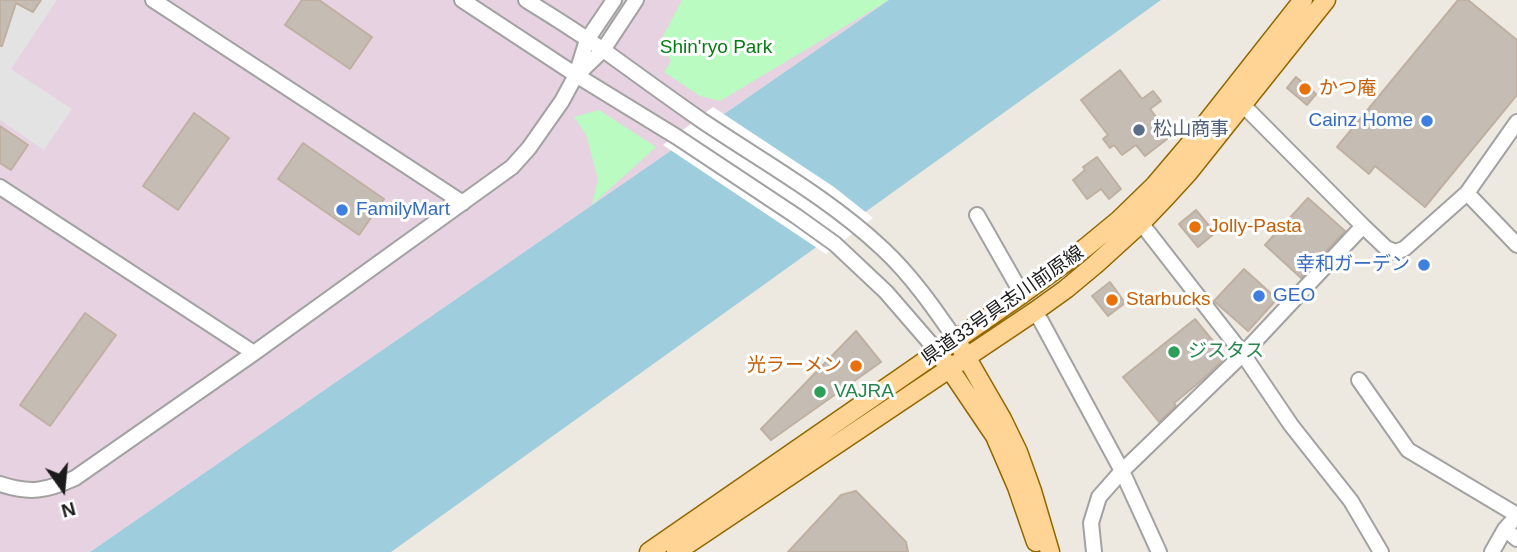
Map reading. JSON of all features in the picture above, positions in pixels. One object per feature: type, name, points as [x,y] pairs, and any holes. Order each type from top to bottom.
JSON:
[{"type":"main road","name":"県道33号具志川前原線","points":[[649,552],[1086,248],[1154,186],[1303,0]]},
{"type":"main road","name":"県道33号具志川前原線","points":[[676,552],[1034,312],[1096,264],[1141,223],[1188,173],[1326,0]]},
{"type":"main road","points":[[956,340],[1018,452],[1050,552]]},
{"type":"main road","points":[[938,352],[995,436],[1017,487],[1038,552]]},
{"type":"street","points":[[153,0],[463,203]]},
{"type":"street","points":[[462,0],[677,137],[835,244],[886,292],[938,352]]},
{"type":"street","points":[[526,0],[859,227],[886,251],[907,275],[956,340]]},
{"type":"street","points":[[0,484],[36,491],[75,478],[512,167],[562,101],[576,75],[587,40],[614,0]]},
{"type":"street","points":[[576,75],[603,50],[636,0]]},
{"type":"street","points":[[1243,104],[1363,226],[1386,248],[1395,252],[1404,249],[1467,193],[1517,122]]},
{"type":"street","points":[[0,187],[254,353]]},
{"type":"street","points":[[1467,193],[1517,245]]},
{"type":"street","points":[[978,215],[1022,294]]},
{"type":"street","points":[[1141,223],[1243,354],[1291,425],[1351,501],[1381,552]]},
{"type":"street","points":[[1094,552],[1091,523],[1099,498],[1122,471],[1243,354],[1363,226]]},
{"type":"street","points":[[1034,312],[1122,471],[1159,552]]},
{"type":"street","points":[[1359,380],[1408,450],[1517,515],[1505,529],[1492,552]]},
{"type":"street","points":[[1505,529],[1517,539]]},
{"type":"shaded area","points":[[0,0],[889,0],[90,552],[0,552]]},
{"type":"shaded area","points":[[0,0],[57,0],[11,69],[72,109],[44,150],[0,120]]},
{"type":"green space","name":"Shin'ryo Park","points":[[682,0],[889,0],[720,101],[700,96],[664,72],[671,61],[660,42]]},
{"type":"green space","points":[[599,110],[656,147],[592,205],[598,179],[586,134],[574,117]]},
{"type":"water","points":[[889,0],[1161,0],[391,552],[90,552]]},
{"type":"pier","points":[[713,107],[834,187],[873,218],[826,254],[663,145]]},
{"type":"building","points":[[0,0],[41,0],[33,12],[16,3],[2,46],[0,46]]},
{"type":"building","points":[[302,0],[319,0],[372,37],[350,69],[285,25]]},
{"type":"building","name":"Cainz Home","points":[[1458,0],[1468,0],[1517,40],[1517,95],[1425,207],[1375,166],[1369,174],[1337,147]]},
{"type":"building","points":[[1120,70],[1142,99],[1153,91],[1161,101],[1150,109],[1171,136],[1145,156],[1136,145],[1122,155],[1114,145],[1110,148],[1103,139],[1108,135],[1081,100]]},
{"type":"building","points":[[1296,77],[1316,94],[1307,105],[1287,88]]},
{"type":"building","points":[[194,113],[229,138],[178,210],[143,186]]},
{"type":"building","points":[[0,126],[28,145],[11,170],[0,163]]},
{"type":"building","points":[[303,143],[384,199],[359,235],[278,179]]},
{"type":"building","points":[[1097,157],[1121,189],[1109,199],[1101,189],[1087,199],[1073,180],[1085,170],[1083,167]]},
{"type":"building","points":[[1308,198],[1345,231],[1301,278],[1265,245]]},
{"type":"building","points":[[1196,210],[1215,233],[1198,247],[1179,224]]},
{"type":"building","points":[[1244,269],[1277,299],[1248,331],[1214,301]]},
{"type":"building","points":[[1110,282],[1125,303],[1108,316],[1092,296]]},
{"type":"building","points":[[85,313],[116,335],[50,426],[20,405]]},
{"type":"building","points":[[1195,319],[1226,357],[1174,403],[1176,406],[1159,422],[1123,377]]},
{"type":"building","points":[[856,331],[881,362],[771,440],[761,429]]},
{"type":"building","points":[[856,491],[906,542],[908,552],[788,552],[841,495]]},
{"type":"place","name":"かつ庵","points":[[1305,89]]},
{"type":"place","name":"Cainz Home","points":[[1427,121]]},
{"type":"place","name":"松山商事","points":[[1139,130]]},
{"type":"place","name":"FamilyMart","points":[[342,210]]},
{"type":"place","name":"Jolly-Pasta","points":[[1195,227]]},
{"type":"place","name":"幸和ガーデン","points":[[1424,265]]},
{"type":"place","name":"GEO","points":[[1259,296]]},
{"type":"place","name":"Starbucks","points":[[1112,300]]},
{"type":"place","name":"ジスタス","points":[[1174,352]]},
{"type":"place","name":"光ラーメン","points":[[856,366]]},
{"type":"place","name":"VAJRA","points":[[820,392]]}]
